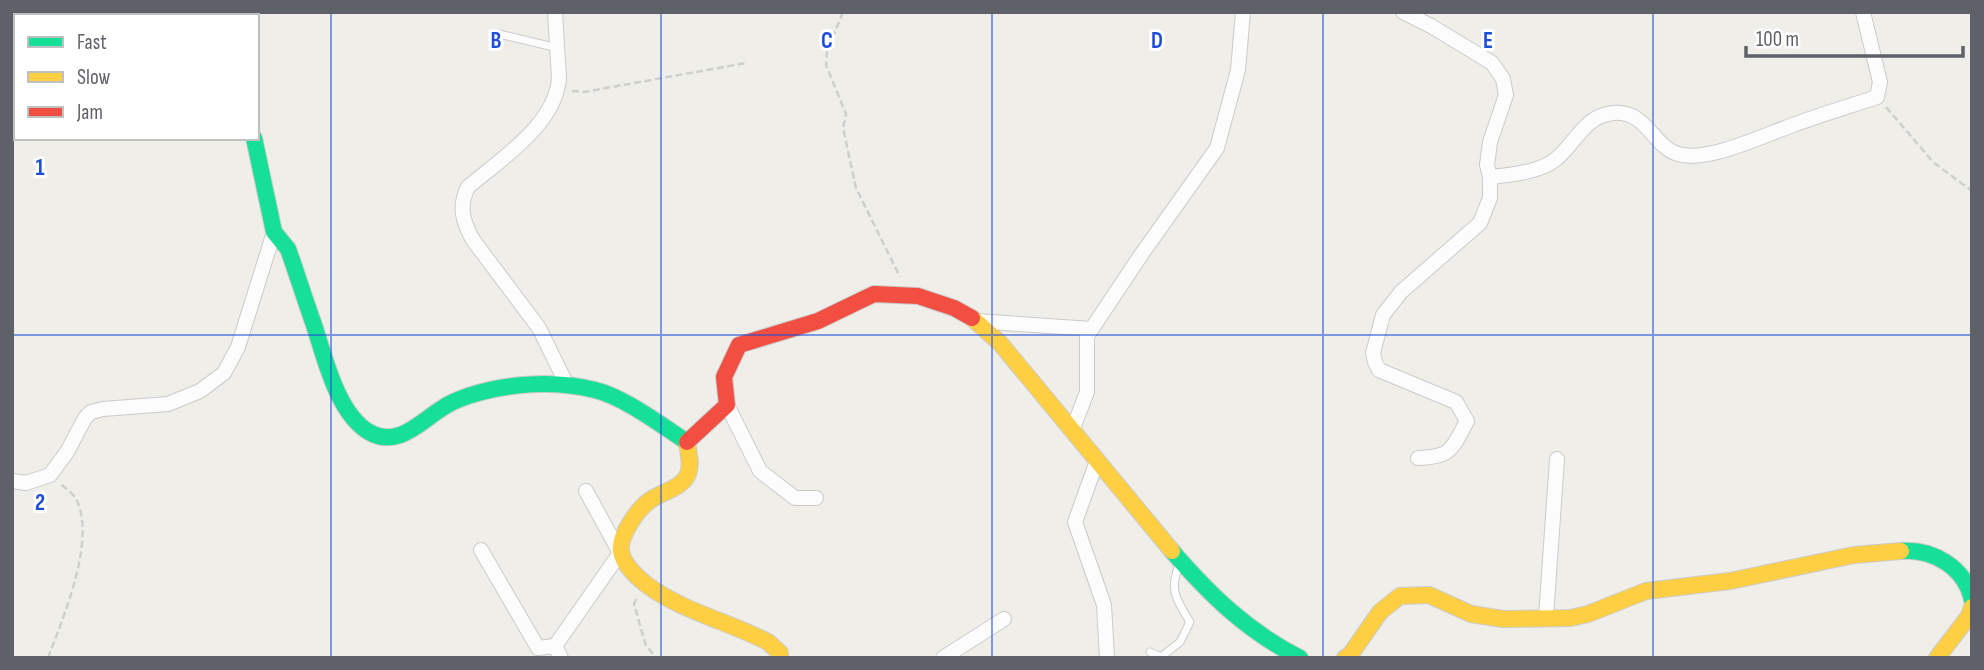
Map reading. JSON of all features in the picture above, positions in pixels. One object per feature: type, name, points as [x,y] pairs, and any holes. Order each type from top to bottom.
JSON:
[{"type":"street","points":[[555,12],[558,89],[554,102],[539,126],[468,187],[462,198],[466,227],[473,240],[540,328],[567,385]]},
{"type":"street","points":[[1072,431],[1087,392],[1087,336],[1217,148],[1238,70],[1244,12]]},
{"type":"street","points":[[1403,12],[1492,63],[1506,87],[1506,95],[1490,142],[1487,165],[1490,198],[1480,223],[1401,292],[1383,315],[1373,353],[1379,370],[1455,402],[1467,421],[1452,449],[1437,457],[1418,458]]},
{"type":"street","points":[[1490,177],[1522,173],[1556,160],[1588,123],[1611,113],[1624,113],[1635,117],[1675,154],[1701,156],[1877,97],[1879,73],[1863,12]]},
{"type":"street","points":[[254,140],[274,233],[288,249],[334,385],[343,405],[358,425],[373,436],[391,439],[407,433],[451,402],[487,390],[567,385],[611,394],[687,442]]},
{"type":"street","points":[[12,481],[26,483],[50,475],[91,412],[168,404],[200,391],[224,373],[238,347],[274,233]]},
{"type":"street","points":[[816,498],[795,498],[760,471],[727,405],[724,377],[739,345],[818,321],[874,294],[918,296],[954,308],[977,321],[1000,343],[1181,561],[1231,612],[1262,636],[1300,658]]},
{"type":"street","points":[[977,321],[1091,329]]},
{"type":"street","points":[[687,442],[727,405]]},
{"type":"street","points":[[481,550],[538,648],[558,652],[620,554],[623,535],[636,515],[648,502],[683,482],[689,473],[687,442]]},
{"type":"street","points":[[1546,618],[1557,459]]},
{"type":"street","points":[[1097,461],[1075,522],[1104,605],[1107,658]]},
{"type":"street","points":[[586,491],[631,573],[642,582],[695,611],[768,642],[780,653],[780,658]]},
{"type":"street","points":[[1345,658],[1350,655],[1380,612],[1400,596],[1429,595],[1471,614],[1503,619],[1570,618],[1588,614],[1646,591],[1730,581],[1854,555],[1916,550],[1951,564],[1963,576],[1972,600]]},
{"type":"street","points":[[1937,658],[1969,617],[1972,607]]},
{"type":"street","points":[[943,658],[1003,618]]},
{"type":"lane","points":[[499,34],[558,48]]},
{"type":"lane","points":[[1150,652],[1161,657],[1180,642],[1190,622],[1177,602],[1173,581],[1181,561]]},
{"type":"path","points":[[843,12],[827,51],[826,65],[846,114],[843,128],[856,188],[900,275],[903,294]]},
{"type":"path","points":[[558,89],[584,92],[746,64]]},
{"type":"path","points":[[1877,97],[1933,162],[1972,191]]},
{"type":"path","points":[[48,658],[73,589],[84,532],[81,511],[75,496],[50,475]]},
{"type":"path","points":[[642,582],[634,604],[646,646],[657,658]]},
{"type":"traffic: fast","points":[[254,140],[274,232],[288,249],[340,398],[348,412],[369,432],[380,436],[399,435],[418,426],[447,405],[468,396],[499,388],[548,384],[595,390],[618,399],[687,442]]},
{"type":"traffic: fast","points":[[1172,551],[1230,611],[1263,636],[1300,658]]},
{"type":"traffic: fast","points":[[1901,551],[1925,553],[1946,562],[1962,578],[1972,600]]},
{"type":"traffic: slow","points":[[972,318],[1000,343],[1172,551]]},
{"type":"traffic: slow","points":[[687,442],[690,462],[688,474],[681,483],[639,510],[623,538],[622,556],[627,566],[647,585],[690,609],[768,642],[780,653],[780,658]]},
{"type":"traffic: slow","points":[[1345,658],[1350,655],[1380,612],[1400,596],[1429,595],[1471,614],[1503,619],[1570,618],[1588,614],[1646,591],[1730,581],[1854,555],[1901,551]]},
{"type":"traffic: slow","points":[[1937,658],[1969,616],[1972,607]]},
{"type":"traffic: jam","points":[[687,442],[727,405],[724,377],[739,345],[818,321],[874,294],[918,296],[954,308],[972,318]]}]
